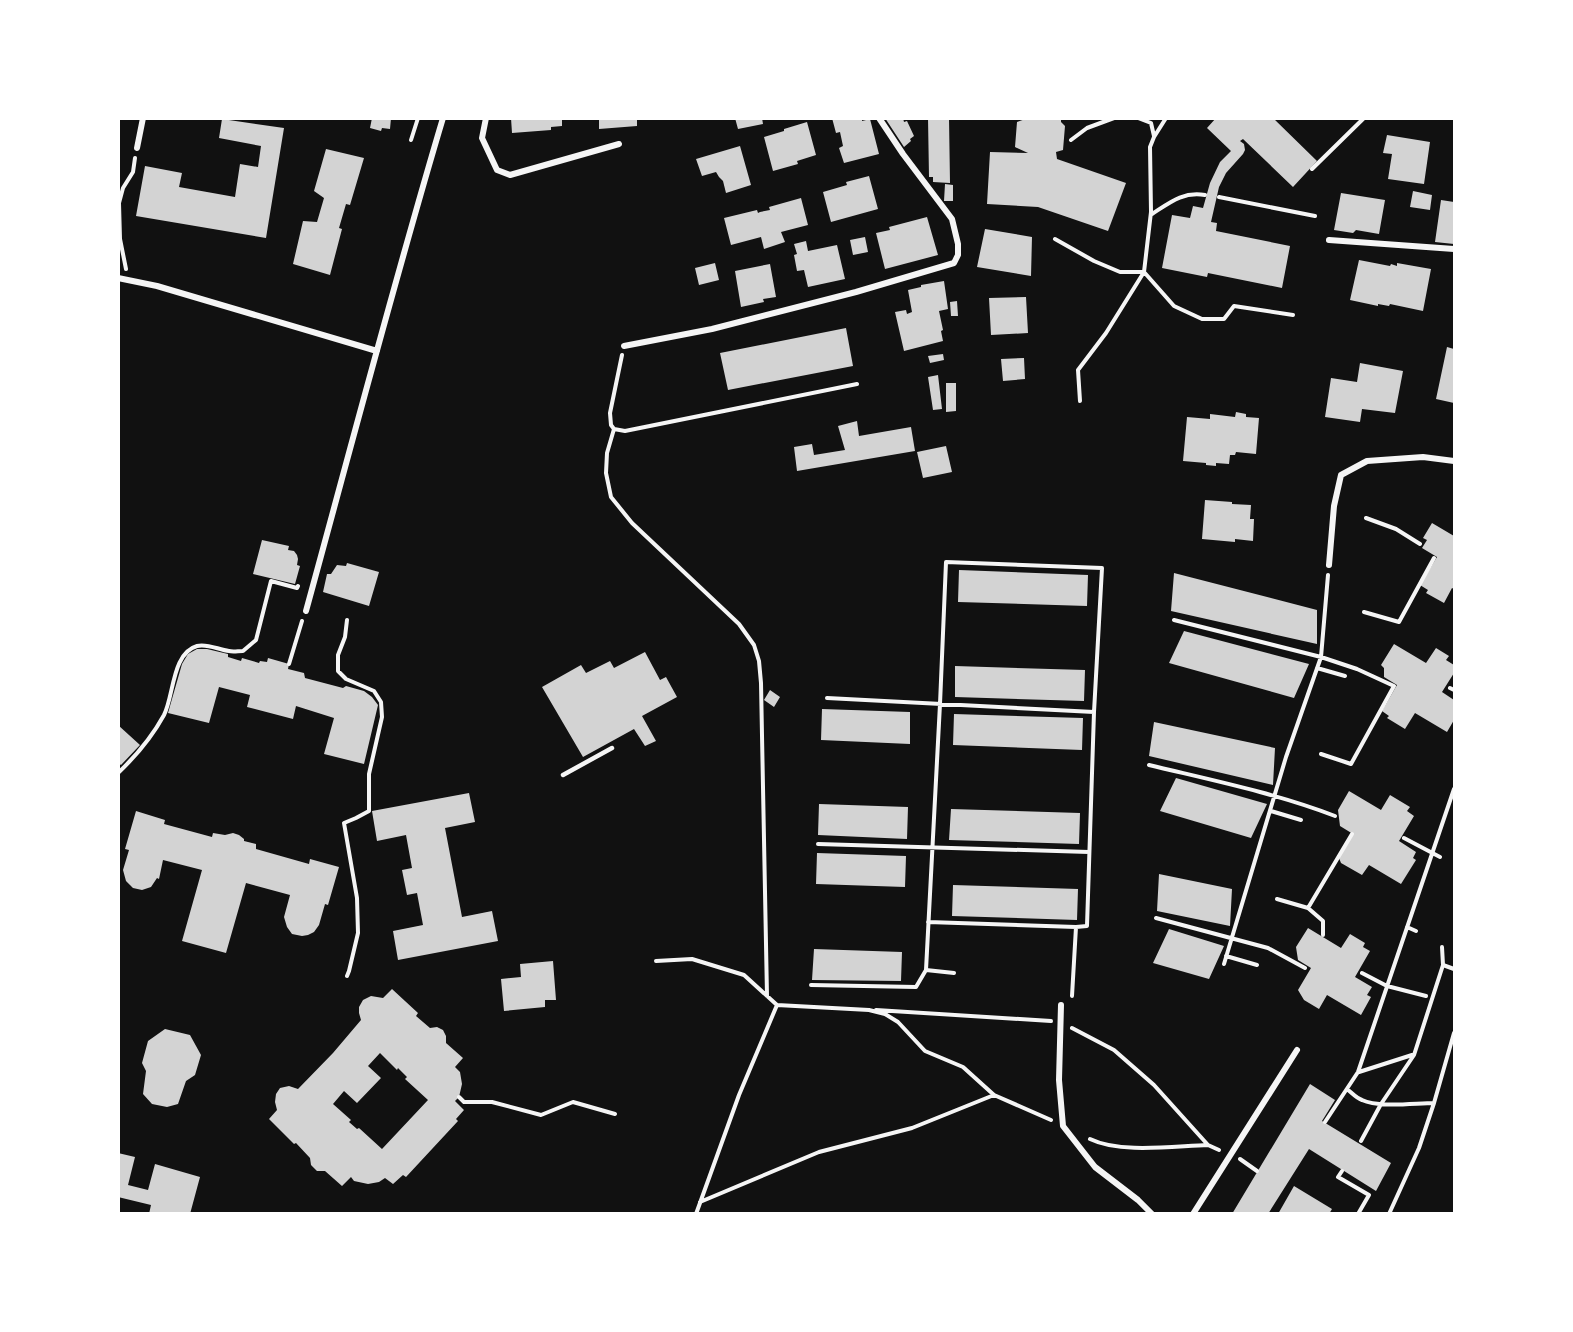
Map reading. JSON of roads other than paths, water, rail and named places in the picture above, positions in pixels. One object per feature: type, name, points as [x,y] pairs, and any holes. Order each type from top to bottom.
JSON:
[{"type":"street","points":[[137,148],[143,118]]},
{"type":"street","points":[[306,611],[443,118]]},
{"type":"street","points":[[486,118],[482,138],[497,170],[510,175],[620,144]]},
{"type":"street","points":[[624,346],[712,329],[856,292],[954,263],[958,255],[958,244],[952,219],[879,118]]},
{"type":"street","points":[[1329,240],[1455,249]]},
{"type":"street","points":[[118,278],[168,289],[377,351]]},
{"type":"street","points":[[1329,565],[1334,506],[1341,475],[1367,461],[1423,458],[1455,461]]},
{"type":"street","points":[[1061,1005],[1059,1080],[1063,1126],[1095,1167],[1138,1200],[1152,1214]]},
{"type":"street","points":[[1193,1214],[1298,1050]]},
{"type":"lane","points":[[563,775],[612,748]]}]
